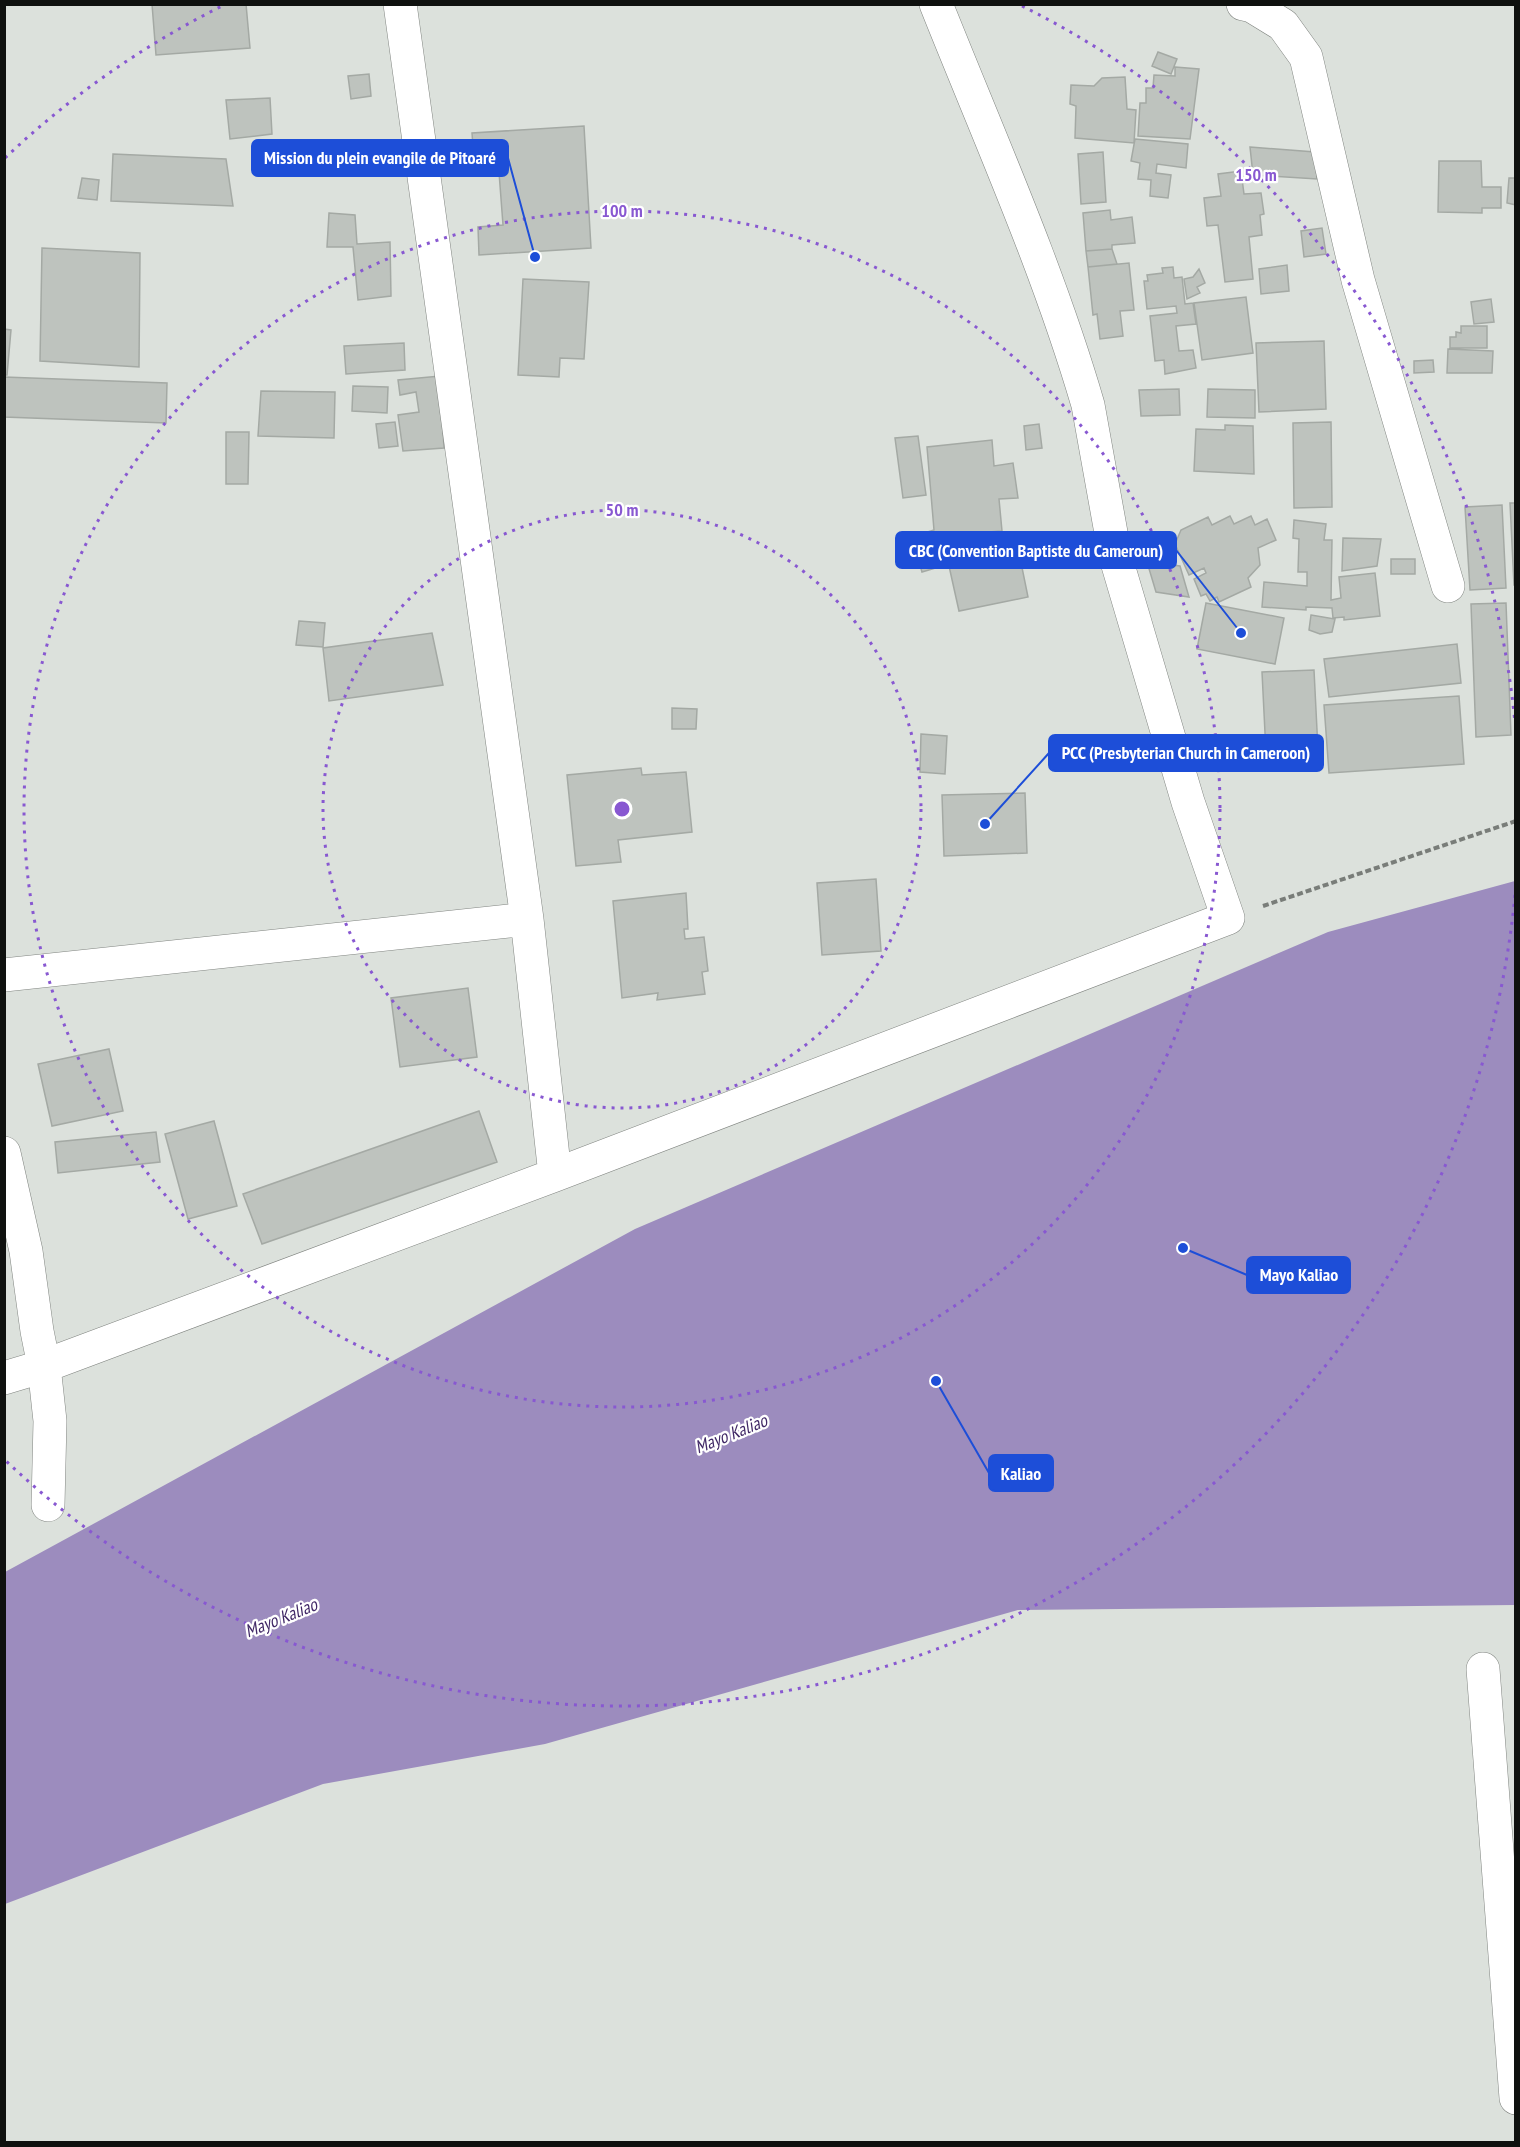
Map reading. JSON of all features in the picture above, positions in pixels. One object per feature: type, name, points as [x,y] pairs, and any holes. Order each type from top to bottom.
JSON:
[{"type":"street","points":[[400,4],[527,919],[555,1175]]},
{"type":"street","points":[[4,1378],[44,1366],[555,1175],[1228,918],[1188,802],[1115,555],[1088,405],[1081,382],[1038,258],[936,4]]},
{"type":"street","points":[[1243,4],[1252,6],[1283,24],[1306,57],[1358,279],[1448,586]]},
{"type":"street","points":[[4,975],[527,919]]},
{"type":"street","points":[[4,1153],[26,1251],[44,1366],[50,1420],[48,1505]]},
{"type":"street","points":[[1483,1669],[1508,1914],[1515,2098]]},
{"type":"path","points":[[1228,918],[1515,821]]},
{"type":"water","points":[[1515,881],[1515,1605],[1018,1610],[545,1744],[323,1784],[5,1904],[5,1572],[635,1229],[1328,932]]},
{"type":"building","points":[[152,4],[246,4],[250,48],[156,55]]},
{"type":"building","points":[[1158,52],[1177,59],[1171,74],[1152,66]]},
{"type":"building","points":[[1175,67],[1199,69],[1190,139],[1138,136],[1140,103],[1146,103],[1146,88],[1153,88],[1154,75],[1175,76]]},
{"type":"building","points":[[369,74],[371,96],[351,99],[348,76]]},
{"type":"building","points":[[1125,77],[1127,109],[1136,110],[1134,143],[1075,138],[1076,106],[1070,104],[1071,85],[1094,86],[1102,78]]},
{"type":"building","points":[[270,98],[272,134],[230,139],[226,100]]},
{"type":"building","points":[[584,126],[591,248],[479,255],[478,227],[503,225],[498,159],[474,160],[472,133]]},
{"type":"building","points":[[1135,139],[1188,144],[1186,168],[1157,164],[1156,173],[1171,175],[1168,198],[1150,196],[1151,180],[1138,179],[1140,163],[1131,161]]},
{"type":"building","points":[[1250,147],[1315,152],[1317,179],[1253,175]]},
{"type":"building","points":[[1103,152],[1106,202],[1081,204],[1078,154]]},
{"type":"building","points":[[113,154],[226,159],[233,206],[111,201]]},
{"type":"building","points":[[1439,161],[1481,161],[1482,187],[1501,187],[1501,208],[1482,208],[1482,213],[1438,212]]},
{"type":"building","points":[[1241,171],[1244,194],[1261,193],[1264,214],[1260,215],[1262,235],[1249,237],[1253,279],[1225,282],[1218,225],[1207,226],[1204,198],[1221,196],[1218,174]]},
{"type":"building","points":[[82,178],[99,180],[97,200],[78,198]]},
{"type":"building","points":[[1509,178],[1516,178],[1516,205],[1507,203]]},
{"type":"building","points":[[1110,210],[1111,220],[1132,217],[1135,243],[1112,245],[1112,249],[1086,251],[1083,213]]},
{"type":"building","points":[[329,213],[355,215],[357,244],[390,242],[391,296],[358,300],[353,247],[327,247]]},
{"type":"building","points":[[1322,228],[1326,254],[1304,257],[1301,231]]},
{"type":"building","points":[[42,248],[140,253],[139,367],[40,361]]},
{"type":"building","points":[[1112,249],[1117,264],[1088,267],[1086,251]]},
{"type":"building","points":[[1129,263],[1134,310],[1120,311],[1123,336],[1100,339],[1097,314],[1093,315],[1088,267]]},
{"type":"building","points":[[1287,265],[1289,291],[1261,294],[1259,269]]},
{"type":"building","points":[[1173,267],[1174,278],[1182,277],[1185,304],[1193,303],[1196,324],[1176,326],[1179,351],[1193,350],[1196,368],[1165,374],[1164,360],[1155,361],[1150,316],[1177,313],[1176,306],[1147,309],[1144,281],[1148,281],[1147,275],[1163,273],[1162,268]]},
{"type":"building","points":[[1199,269],[1205,283],[1197,287],[1200,293],[1187,299],[1184,279],[1193,277]]},
{"type":"building","points":[[523,279],[589,282],[584,359],[560,358],[559,377],[518,375]]},
{"type":"building","points":[[1246,297],[1253,353],[1202,360],[1194,303]]},
{"type":"building","points":[[1491,299],[1494,322],[1474,324],[1471,302]]},
{"type":"building","points":[[1461,326],[1487,326],[1487,348],[1450,348],[1450,337],[1456,337],[1456,332],[1461,333]]},
{"type":"building","points":[[4,329],[11,330],[7,375],[4,375]]},
{"type":"building","points":[[1324,341],[1326,409],[1259,412],[1256,343]]},
{"type":"building","points":[[404,343],[405,370],[346,374],[344,346]]},
{"type":"building","points":[[1448,349],[1493,351],[1492,373],[1447,373]]},
{"type":"building","points":[[1433,360],[1434,372],[1414,373],[1414,361]]},
{"type":"building","points":[[440,376],[444,448],[403,451],[398,415],[419,412],[416,392],[400,395],[398,380]]},
{"type":"building","points":[[4,377],[167,383],[166,423],[4,417]]},
{"type":"building","points":[[353,386],[388,387],[387,413],[352,411]]},
{"type":"building","points":[[1179,389],[1180,415],[1141,416],[1139,390]]},
{"type":"building","points":[[1208,389],[1255,390],[1255,418],[1207,417]]},
{"type":"building","points":[[261,391],[335,392],[334,438],[258,436]]},
{"type":"building","points":[[395,422],[398,446],[379,448],[376,424]]},
{"type":"building","points":[[1331,422],[1332,507],[1294,508],[1293,423]]},
{"type":"building","points":[[1039,424],[1042,448],[1026,450],[1024,426]]},
{"type":"building","points":[[1225,425],[1253,426],[1254,474],[1194,471],[1196,429],[1225,430]]},
{"type":"building","points":[[226,432],[249,432],[248,484],[226,484]]},
{"type":"building","points":[[918,436],[926,495],[903,498],[895,438]]},
{"type":"building","points":[[992,440],[994,466],[1013,463],[1018,498],[999,499],[1002,531],[949,535],[950,549],[937,552],[939,567],[922,572],[917,555],[914,557],[908,538],[934,530],[927,447]]},
{"type":"building","points":[[1510,503],[1516,503],[1516,585],[1514,585]]},
{"type":"building","points":[[1502,505],[1506,588],[1470,590],[1465,507]]},
{"type":"building","points":[[1230,516],[1234,524],[1251,516],[1255,525],[1267,519],[1276,540],[1258,548],[1260,565],[1248,578],[1251,587],[1219,602],[1217,597],[1210,601],[1206,594],[1201,596],[1194,579],[1206,573],[1204,568],[1189,575],[1175,544],[1181,530],[1208,517],[1212,525]]},
{"type":"building","points":[[1294,520],[1326,524],[1324,540],[1332,540],[1331,600],[1341,598],[1339,577],[1375,573],[1380,616],[1344,620],[1344,617],[1333,618],[1332,608],[1306,607],[1306,610],[1262,607],[1264,582],[1307,586],[1307,572],[1298,572],[1299,539],[1293,538]]},
{"type":"building","points":[[1343,538],[1381,539],[1377,566],[1342,571]]},
{"type":"building","points":[[1017,543],[1028,597],[959,611],[947,557]]},
{"type":"building","points":[[1391,559],[1415,559],[1415,574],[1391,574]]},
{"type":"building","points":[[1147,562],[1180,566],[1189,597],[1156,592]]},
{"type":"building","points":[[1206,603],[1284,618],[1275,664],[1197,649]]},
{"type":"building","points":[[1506,603],[1511,735],[1476,737],[1471,604]]},
{"type":"building","points":[[1311,615],[1335,619],[1332,632],[1320,634],[1309,630]]},
{"type":"building","points":[[299,621],[325,623],[323,647],[296,645]]},
{"type":"building","points":[[432,633],[443,685],[329,701],[323,648]]},
{"type":"building","points":[[1457,644],[1461,683],[1329,697],[1324,659]]},
{"type":"building","points":[[1314,670],[1318,750],[1266,753],[1262,672]]},
{"type":"building","points":[[1459,696],[1464,764],[1329,773],[1324,705]]},
{"type":"building","points":[[672,708],[697,709],[696,729],[672,729]]},
{"type":"building","points":[[921,734],[947,736],[945,774],[920,772]]},
{"type":"building","points":[[641,768],[642,775],[686,772],[692,832],[618,840],[621,862],[576,866],[567,775]]},
{"type":"building","points":[[1025,793],[1027,853],[944,856],[942,795]]},
{"type":"building","points":[[876,879],[881,951],[822,955],[817,883]]},
{"type":"building","points":[[686,893],[688,929],[684,929],[685,939],[704,937],[708,971],[702,972],[705,994],[657,1000],[658,993],[622,998],[613,901]]},
{"type":"building","points":[[468,988],[477,1057],[400,1067],[391,998]]},
{"type":"building","points":[[109,1049],[123,1111],[52,1126],[38,1064]]},
{"type":"building","points":[[479,1111],[497,1162],[262,1244],[243,1194]]},
{"type":"building","points":[[214,1121],[237,1206],[188,1219],[165,1134]]},
{"type":"building","points":[[156,1132],[160,1162],[58,1173],[55,1142]]},
{"type":"place","name":"Mission du plein evangile de Pitoaré","points":[[535,257]]},
{"type":"place","name":"CBC (Convention Baptiste du Cameroun)","points":[[1241,633]]},
{"type":"place","name":"PCC (Presbyterian Church in Cameroon)","points":[[985,824]]},
{"type":"place","name":"Mayo Kaliao","points":[[1183,1248]]},
{"type":"place","name":"Kaliao","points":[[936,1381]]}]
